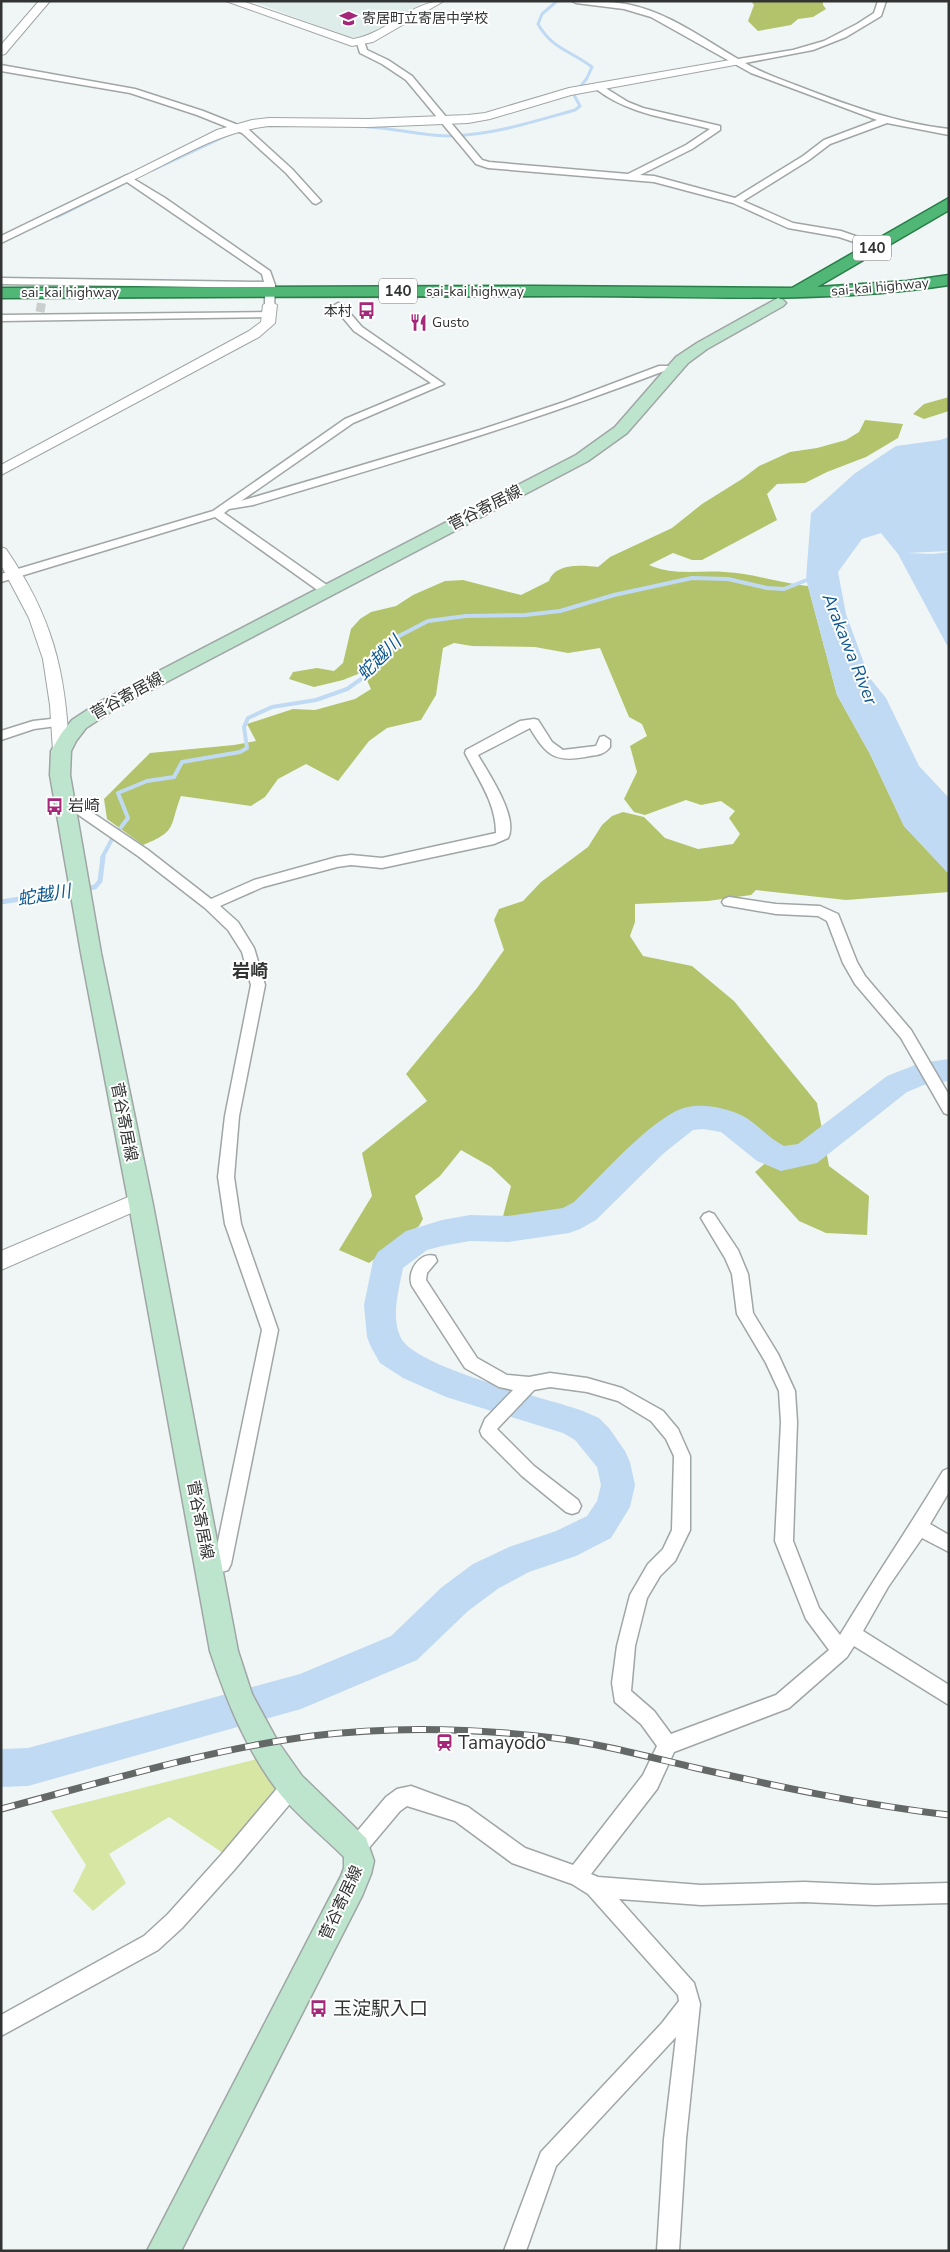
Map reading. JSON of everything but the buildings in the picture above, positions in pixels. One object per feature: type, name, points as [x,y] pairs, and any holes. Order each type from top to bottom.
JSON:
[{"type":"highway","name":"140","points":[[778,303],[949,203]]},
{"type":"highway","name":"sai-kai highway","points":[[1,293],[270,299],[338,306],[892,288],[949,280]]},
{"type":"highway","name":"sai-kai highway","points":[[1,306],[270,299],[626,297],[778,303],[882,298],[949,290]]},
{"type":"main road","name":"菅谷寄居線","points":[[163,2251],[346,1898],[360,1868],[360,1857],[356,1848],[292,1786],[255,1729],[240,1699],[224,1651],[140,1200],[90,947],[60,775],[61,750],[79,724],[92,714],[582,458],[621,430],[682,360],[702,346],[778,303]]},
{"type":"street","points":[[1,52],[46,1]]},
{"type":"street","points":[[231,1],[344,42],[361,43],[439,1]]},
{"type":"street","points":[[576,1],[626,6],[641,10],[671,24],[736,62],[767,77],[884,121],[904,126],[949,132]]},
{"type":"street","points":[[1,240],[221,133],[238,127],[269,122],[368,123],[443,121],[486,116],[564,94],[803,51],[832,42],[878,14],[882,1]]},
{"type":"street","points":[[361,43],[363,50],[409,78],[479,162],[488,166],[654,180],[736,201],[791,226],[841,234],[875,246]]},
{"type":"street","points":[[1,68],[132,91],[147,98],[238,127],[269,152],[316,200]]},
{"type":"street","points":[[599,87],[610,97],[635,108],[717,128],[689,147],[630,177]]},
{"type":"street","points":[[736,201],[800,162],[827,142],[884,121]]},
{"type":"street","points":[[1,471],[264,328],[270,299],[267,273],[127,178]]},
{"type":"street","points":[[1,281],[270,299]]},
{"type":"street","points":[[1,318],[270,299]]},
{"type":"street","points":[[8,576],[217,513],[286,463],[349,421],[439,384],[358,329],[338,306]]},
{"type":"street","points":[[228,506],[249,503],[484,432],[568,404],[663,368],[674,370]]},
{"type":"street","points":[[217,513],[327,591]]},
{"type":"street","points":[[1,552],[8,576],[39,624],[51,657],[60,722],[61,750]]},
{"type":"street","points":[[1,736],[33,725],[60,722]]},
{"type":"street","points":[[210,905],[259,883],[337,862],[351,860],[382,863],[494,839],[503,835],[504,829],[498,806],[487,780],[479,771],[471,753],[524,724],[534,724],[549,749],[557,754],[600,750],[604,747],[604,740]]},
{"type":"street","points":[[64,800],[143,853],[234,926],[242,937],[254,966],[258,985],[232,1116],[226,1176],[233,1224],[270,1330],[222,1564],[209,1565]]},
{"type":"street","points":[[729,902],[776,909],[820,911],[833,918],[850,962],[860,980],[906,1034],[949,1110]]},
{"type":"street","points":[[1,1262],[140,1200]]},
{"type":"street","points":[[709,1218],[732,1255],[740,1274],[745,1314],[772,1360],[787,1391],[789,1422],[784,1541],[812,1613],[841,1651]]},
{"type":"street","points":[[429,1261],[420,1270],[418,1281],[471,1363],[505,1382],[525,1389]]},
{"type":"street","points":[[572,1506],[528,1471],[488,1430],[490,1424],[525,1389],[550,1380],[587,1385],[622,1395],[657,1416],[672,1434],[682,1456],[681,1530],[669,1555],[654,1570],[639,1594],[626,1646],[620,1683],[622,1696],[643,1710],[652,1719],[667,1746]]},
{"type":"street","points":[[577,1876],[650,1782],[667,1746],[782,1702],[841,1651],[882,1581],[919,1528],[949,1476]]},
{"type":"street","points":[[919,1528],[949,1544]]},
{"type":"street","points":[[851,1634],[949,1696]]},
{"type":"street","points":[[1,2026],[151,1943],[175,1921],[292,1786]]},
{"type":"street","points":[[356,1848],[399,1798],[411,1796],[461,1814],[519,1856],[577,1876],[595,1887],[687,1990],[690,2004],[674,2139],[668,2251]]},
{"type":"street","points":[[595,1887],[702,1895],[804,1892],[875,1895],[949,1894]]},
{"type":"street","points":[[515,2251],[548,2159],[669,2030],[690,2004]]},
{"type":"shaded area","name":"寄居町立寄居中学校","points":[[251,1],[426,1],[372,32],[357,37],[348,37]]},
{"type":"green space","points":[[751,1],[823,1],[826,9],[813,17],[798,19],[791,25],[758,31],[748,21],[754,5]]},
{"type":"green space","points":[[949,397],[949,411],[924,419],[913,414],[924,404]]},
{"type":"green space","points":[[865,420],[903,424],[898,438],[866,457],[805,483],[777,484],[767,494],[777,520],[702,560],[692,560],[673,553],[649,565],[677,572],[735,573],[808,586],[837,695],[870,754],[904,826],[949,874],[949,892],[846,900],[756,890],[751,895],[708,901],[635,904],[635,922],[630,936],[643,956],[692,966],[734,1001],[817,1103],[829,1166],[869,1196],[867,1235],[826,1233],[799,1221],[755,1172],[771,1158],[753,1132],[740,1122],[716,1113],[700,1112],[659,1126],[583,1208],[545,1221],[501,1224],[511,1186],[491,1167],[461,1150],[440,1176],[415,1196],[423,1219],[419,1226],[369,1263],[339,1250],[372,1196],[362,1153],[427,1101],[406,1074],[477,988],[504,950],[494,920],[499,909],[523,901],[541,882],[588,847],[602,825],[612,816],[623,812],[644,817],[665,838],[698,849],[733,844],[740,834],[729,818],[735,811],[721,801],[701,805],[686,800],[645,815],[634,812],[624,799],[637,772],[630,746],[647,736],[642,724],[629,717],[600,648],[568,653],[535,647],[472,646],[454,643],[443,648],[436,695],[421,720],[387,728],[369,741],[338,781],[306,764],[278,779],[265,797],[251,806],[181,796],[171,827],[162,836],[143,845],[107,819],[104,799],[150,753],[256,741],[247,724],[293,709],[315,710],[355,699],[371,689],[363,672],[343,680],[314,687],[289,679],[293,672],[317,668],[334,671],[343,663],[351,629],[360,619],[371,612],[396,606],[413,595],[445,581],[463,580],[521,595],[549,581],[552,575],[563,568],[570,566],[598,567],[610,557],[672,528],[702,504],[759,466],[790,452],[817,448],[846,440],[859,432]]},
{"type":"green space","points":[[257,1759],[279,1787],[223,1853],[169,1817],[109,1854],[126,1883],[93,1911],[73,1891],[86,1865],[51,1811]]},
{"type":"water","name":"Arakawa River","points":[[949,437],[949,551],[907,553],[933,554],[949,552],[949,649],[898,554],[881,533],[862,539],[838,572],[846,614],[869,677],[886,698],[919,766],[949,798],[949,874],[904,826],[870,754],[837,695],[806,579],[811,513],[854,474],[896,446]]},
{"type":"waterway","points":[[367,127],[440,136],[467,135],[514,127],[575,110],[580,106],[574,95],[587,78],[592,67],[549,39],[538,24],[542,14],[557,1]]},
{"type":"waterway","points":[[153,170],[230,134]]},
{"type":"waterway","points":[[57,217],[119,186]]},
{"type":"waterway","name":"蛇越川","points":[[102,858],[112,839],[128,818],[118,793],[147,781],[174,777],[182,762],[240,752],[247,748],[244,727],[248,718],[272,707],[316,700],[347,689],[367,675],[382,659],[397,637],[428,621],[466,616],[525,615],[560,611],[614,595],[692,578],[728,579],[767,588],[784,589],[812,578]]},
{"type":"waterway","name":"蛇越川","points":[[1,902],[95,887],[100,881],[103,857]]},
{"type":"waterway","points":[[1,1768],[28,1767],[301,1691],[404,1648],[455,1599],[486,1576],[521,1558],[564,1545],[599,1527],[613,1507],[618,1485],[613,1462],[597,1439],[587,1429],[571,1421],[446,1383],[415,1368],[392,1353],[383,1337],[380,1305],[389,1261],[417,1240],[470,1228],[508,1229],[569,1220],[585,1211],[653,1145],[685,1120],[703,1117],[719,1119],[732,1124],[768,1152],[781,1159],[806,1154],[897,1084],[920,1074],[949,1070]]},
{"type":"tunnel","points":[[40,312],[44,288]]},
{"type":"railway","points":[[1,1809],[194,1758],[272,1742],[312,1736],[372,1731],[463,1730],[524,1735],[608,1747],[822,1795],[949,1815]]},
{"type":"place","name":"寄居町立寄居中学校","points":[[348,18]]},
{"type":"place","name":"本村","points":[[366,311]]},
{"type":"place","name":"Gusto","points":[[418,322]]},
{"type":"place","name":"岩崎","points":[[54,806]]},
{"type":"place","name":"Tamayodo","points":[[444,1743]]},
{"type":"place","name":"玉淀駅入口","points":[[319,2009]]},
{"type":"district","name":"岩崎","points":[[250,971]]}]
